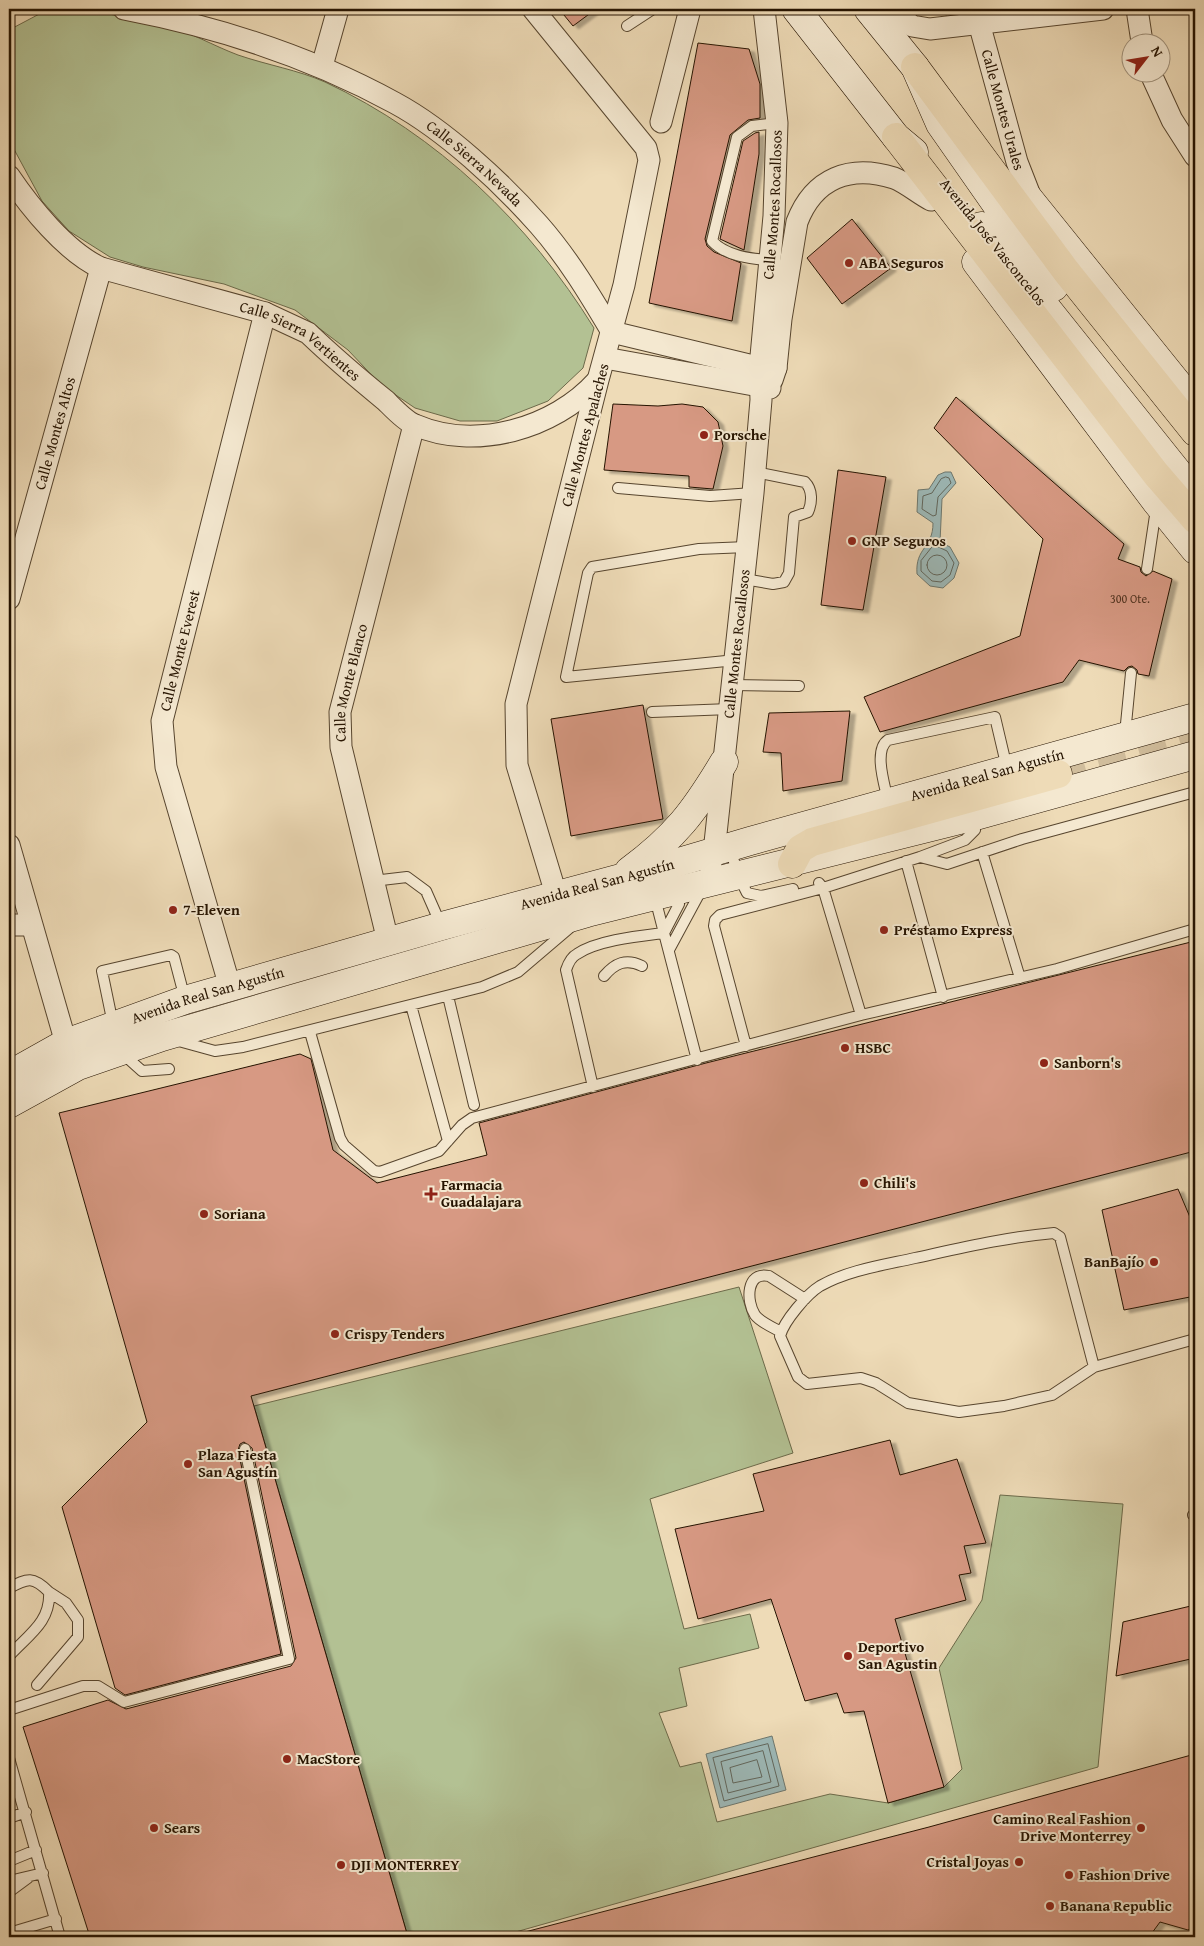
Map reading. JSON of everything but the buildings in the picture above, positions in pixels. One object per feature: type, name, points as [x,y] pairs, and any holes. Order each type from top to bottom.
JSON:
[{"type":"main road","name":"Avenida José Vasconcelos","points":[[796,9],[896,137],[920,157],[950,187],[1190,472]]},
{"type":"main road","name":"Avenida José Vasconcelos","points":[[868,9],[915,67],[940,124],[1037,266],[1190,472]]},
{"type":"main road","points":[[915,67],[953,99],[1036,208],[1195,405]]},
{"type":"main road","points":[[915,67],[1061,265],[1195,432]]},
{"type":"main road","points":[[896,137],[917,180],[931,200],[1157,503],[1195,550]]},
{"type":"main road","points":[[896,137],[1156,474],[1195,519]]},
{"type":"main road","name":"Avenida Real San Agustín","points":[[9,1075],[66,1043],[116,1038],[162,1037],[587,913],[722,850],[1195,717]]},
{"type":"main road","name":"Avenida Real San Agustín","points":[[9,1104],[78,1066],[116,1038],[185,1000],[556,894],[657,881],[704,885],[972,817],[1195,755]]},
{"type":"main road","points":[[657,881],[666,842],[689,817],[724,762]]},
{"type":"main road","points":[[792,864],[800,849],[812,842],[1058,774]]},
{"type":"street","name":"Calle Sierra Nevada","points":[[124,9],[160,12],[277,50],[322,66],[397,104],[445,138],[492,177],[540,226],[585,286],[612,332]]},
{"type":"street","points":[[322,66],[338,9]]},
{"type":"street","name":"Calle Montes Apalaches","points":[[533,9],[643,145],[649,155],[649,168],[612,332],[598,380],[516,704],[517,765],[556,894]]},
{"type":"street","points":[[661,122],[690,9]]},
{"type":"street","name":"Calle Montes Rocallosos","points":[[704,885],[722,850],[724,762],[765,382],[770,260],[776,188],[777,122],[764,9]]},
{"type":"street","points":[[892,9],[905,21],[921,28],[930,29],[979,16],[1103,9]]},
{"type":"street","points":[[1137,9],[1140,32]]},
{"type":"street","name":"Calle Montes Urales","points":[[979,16],[1017,162],[1036,208]]},
{"type":"street","points":[[1155,82],[1172,120],[1195,156]]},
{"type":"street","name":"Calle Montes Rocallosos","points":[[765,382],[781,319],[797,222],[806,202],[817,189],[841,175],[862,173],[895,179],[931,200]]},
{"type":"street","name":"Calle Sierra Vertientes","points":[[9,176],[31,208],[88,262],[101,268],[265,313],[308,333],[414,425],[453,436],[471,438],[507,431],[550,417],[582,398],[598,380]]},
{"type":"street","name":"Calle Montes Altos","points":[[9,599],[101,268]]},
{"type":"street","name":"Calle Monte Everest","points":[[230,987],[166,767],[162,721],[265,313]]},
{"type":"street","points":[[612,332],[765,382]]},
{"type":"street","points":[[605,358],[765,382]]},
{"type":"street","name":"Calle Monte Blanco","points":[[388,941],[341,746],[340,712],[414,425]]},
{"type":"street","points":[[9,845],[30,925],[66,1043]]},
{"type":"street","points":[[9,925],[30,925]]},
{"type":"lane","points":[[627,26],[653,9]]},
{"type":"lane","points":[[770,260],[753,259],[720,249],[712,241],[737,137],[752,126],[777,122]]},
{"type":"lane","points":[[618,488],[710,496],[754,483],[805,482],[811,490],[810,509],[808,512],[794,517],[789,573],[784,582],[773,584],[744,579]]},
{"type":"lane","points":[[1147,569],[1157,503]]},
{"type":"lane","points":[[736,660],[566,677],[588,573],[592,566],[699,549],[748,547]]},
{"type":"lane","points":[[1125,736],[1131,673]]},
{"type":"lane","points":[[733,685],[799,686]]},
{"type":"lane","points":[[652,712],[730,709]]},
{"type":"lane","points":[[888,802],[880,764],[884,745],[888,740],[995,717],[1008,769]]},
{"type":"lane","points":[[920,857],[946,864],[1066,826],[1195,792]]},
{"type":"lane","points":[[746,1046],[715,920],[723,914],[823,888],[920,857],[970,837],[975,830],[972,817]]},
{"type":"lane","points":[[722,850],[738,875],[745,891],[756,896],[820,883],[861,1015]]},
{"type":"lane","points":[[982,852],[1020,978]]},
{"type":"lane","points":[[906,861],[944,997]]},
{"type":"lane","points":[[373,881],[407,877],[426,891],[442,926]]},
{"type":"lane","points":[[657,881],[664,933],[697,1060]]},
{"type":"lane","points":[[657,881],[679,904],[664,933]]},
{"type":"lane","points":[[669,950],[704,885]]},
{"type":"lane","points":[[162,1037],[215,1051],[243,1047],[310,1032],[482,987],[518,972],[587,913]]},
{"type":"lane","points":[[310,1032],[340,1138],[344,1146],[374,1171],[380,1172],[436,1152],[462,1124],[472,1118],[697,1060],[861,1015],[1020,978],[1195,928]]},
{"type":"lane","points":[[593,1086],[566,970],[569,962],[576,954],[596,946],[636,936],[664,933]]},
{"type":"lane","points":[[169,1069],[142,1072],[116,1038],[102,971],[171,954],[174,957],[185,1000]]},
{"type":"lane","points":[[604,976],[612,968],[625,962],[642,966]]},
{"type":"lane","points":[[448,996],[474,1105]]},
{"type":"lane","points":[[411,1005],[448,1141]]},
{"type":"lane","points":[[1094,1367],[1059,1235],[1054,1233],[1012,1238],[872,1267],[823,1284],[805,1299],[781,1332],[780,1339],[798,1376],[807,1384],[861,1378],[876,1383],[908,1403],[959,1412],[1004,1406],[1052,1395],[1094,1367],[1195,1339]]},
{"type":"lane","points":[[781,1332],[756,1316],[750,1303],[751,1282],[755,1277],[762,1274],[769,1276],[805,1299]]},
{"type":"lane","points":[[9,1710],[83,1686],[98,1686],[124,1702],[289,1659],[245,1449]]},
{"type":"lane","points":[[9,1588],[25,1580],[39,1581],[49,1592],[66,1603],[78,1620],[78,1637],[37,1685]]},
{"type":"lane","points":[[9,1656],[45,1618],[50,1604],[49,1592]]},
{"type":"lane","points":[[10,1762],[26,1812],[60,1937]]},
{"type":"lane","points":[[9,1818],[26,1812]]},
{"type":"lane","points":[[10,1860],[36,1850]]},
{"type":"lane","points":[[9,1881],[43,1873]]},
{"type":"lane","points":[[9,1892],[30,1876]]},
{"type":"lane","points":[[9,1933],[56,1919]]},
{"type":"green space","points":[[920,9],[950,9],[947,15]]},
{"type":"green space","points":[[87,10],[165,25],[184,31],[238,55],[315,78],[366,103],[406,128],[443,155],[510,218],[568,289],[594,328],[583,368],[548,401],[497,421],[460,421],[415,408],[381,385],[348,350],[295,310],[224,284],[143,267],[110,257],[69,231],[42,201],[9,140],[9,30],[45,11]]},
{"type":"green space","points":[[739,1287],[793,1453],[650,1499],[684,1629],[750,1614],[759,1648],[679,1668],[687,1706],[659,1713],[680,1767],[701,1762],[717,1822],[830,1794],[888,1803],[944,1787],[962,1769],[939,1668],[982,1600],[1000,1495],[1123,1504],[1098,1767],[498,1937],[408,1937],[254,1406]]},
{"type":"water","points":[[951,472],[956,483],[942,499],[940,542],[950,547],[959,563],[954,578],[943,588],[930,586],[917,574],[919,558],[930,538],[933,523],[917,512],[918,490],[929,489],[938,475]]},
{"type":"water","points":[[772,1736],[786,1790],[720,1808],[706,1754]]},
{"type":"tunnel","points":[[1058,774],[1195,736]]},
{"type":"place","name":"ABA Seguros","points":[[849,263]]},
{"type":"place","name":"Porsche","points":[[704,435]]},
{"type":"place","name":"GNP Seguros","points":[[852,541]]},
{"type":"place","name":"7-Eleven","points":[[173,910]]},
{"type":"place","name":"Préstamo Express","points":[[884,930]]},
{"type":"place","name":"HSBC","points":[[845,1048]]},
{"type":"place","name":"Sanborn's","points":[[1044,1063]]},
{"type":"place","name":"Chili's","points":[[864,1183]]},
{"type":"place","name":"Farmacia Guadalajara","points":[[431,1194]]},
{"type":"place","name":"Soriana","points":[[204,1214]]},
{"type":"place","name":"BanBajío","points":[[1154,1262]]},
{"type":"place","name":"Crispy Tenders","points":[[335,1334]]},
{"type":"place","name":"Plaza Fiesta San Agustín","points":[[188,1464]]},
{"type":"place","name":"Deportivo San Agustin","points":[[848,1656]]},
{"type":"place","name":"MacStore","points":[[287,1759]]},
{"type":"place","name":"Sears","points":[[154,1828]]},
{"type":"place","name":"Camino Real Fashion Drive Monterrey","points":[[1141,1828]]},
{"type":"place","name":"Cristal Joyas","points":[[1019,1862]]},
{"type":"place","name":"DJI MONTERREY","points":[[341,1865]]},
{"type":"place","name":"Fashion Drive","points":[[1069,1875]]},
{"type":"place","name":"Banana Republic","points":[[1050,1906]]}]
